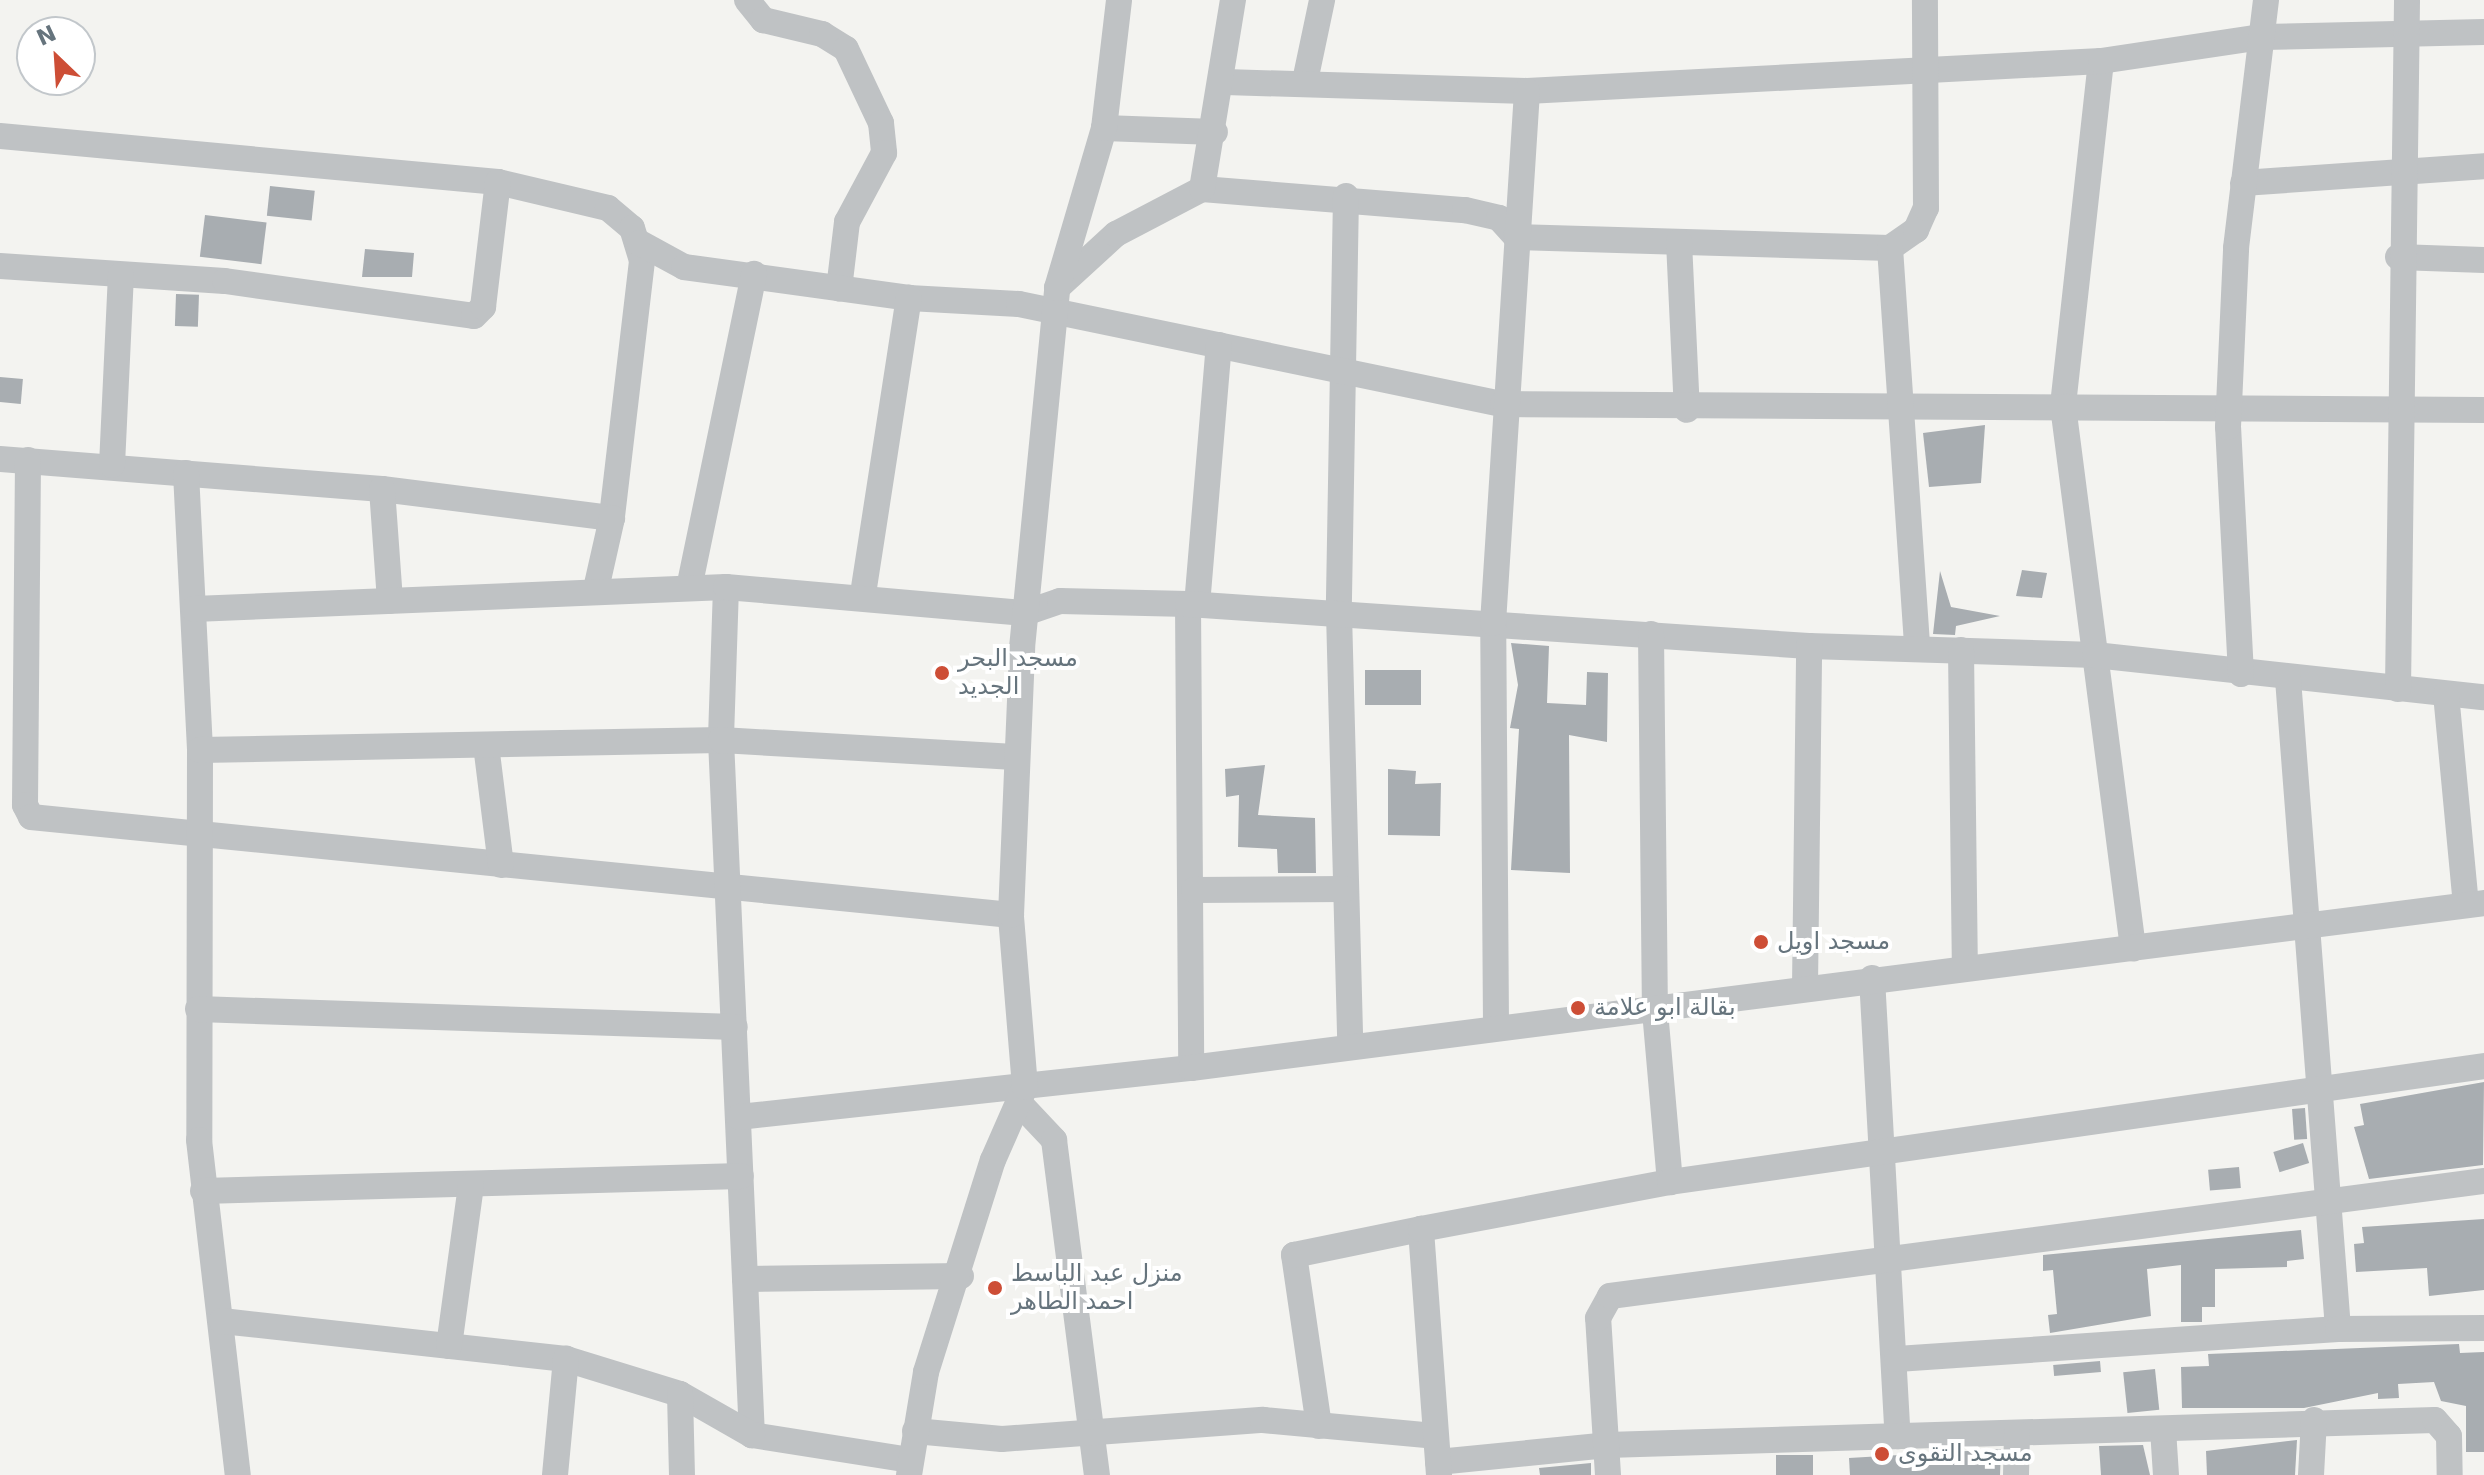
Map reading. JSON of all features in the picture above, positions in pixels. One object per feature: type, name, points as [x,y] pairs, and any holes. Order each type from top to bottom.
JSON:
[{"type":"street","points":[[747,0],[763,20],[822,34],[846,49],[881,123],[884,153],[847,222],[839,289]]},
{"type":"street","points":[[222,1321],[566,1359],[680,1394],[752,1435],[909,1467],[926,1372],[961,1276],[993,1160],[1024,1097],[1011,915],[1015,757],[1025,613],[1056,299],[1104,128],[1119,0]]},
{"type":"street","points":[[1202,189],[1225,82],[1233,0]]},
{"type":"street","points":[[1305,81],[1322,0]]},
{"type":"street","points":[[1056,299],[1116,234],[1202,189],[1346,196],[1465,210],[1499,218],[1516,237],[1890,248],[1916,230],[1926,208],[1925,0]]},
{"type":"street","points":[[2241,674],[2230,405],[2243,183],[2266,0]]},
{"type":"street","points":[[2398,689],[2398,257],[2407,0]]},
{"type":"street","points":[[1225,82],[1305,81],[1527,91],[2101,61],[2262,37],[2405,31],[2484,32]]},
{"type":"street","points":[[2101,61],[2063,406],[2133,948]]},
{"type":"street","points":[[1496,1025],[1493,623],[1503,404],[1527,91]]},
{"type":"street","points":[[1104,128],[1215,132]]},
{"type":"street","points":[[0,136],[498,182],[608,208],[640,243],[684,267],[754,274],[909,298],[1056,299],[1219,345],[1345,374],[1503,404],[1687,410],[2230,405],[2484,410]]},
{"type":"street","points":[[2243,183],[2484,166]]},
{"type":"street","points":[[0,266],[254,284],[474,316],[483,307],[498,182]]},
{"type":"street","points":[[1346,196],[1339,613],[1350,1046]]},
{"type":"street","points":[[1679,242],[1687,410]]},
{"type":"street","points":[[596,589],[612,518],[640,243]]},
{"type":"street","points":[[1890,248],[1906,410],[1917,646]]},
{"type":"street","points":[[2398,257],[2484,260]]},
{"type":"street","points":[[689,588],[754,274]]},
{"type":"street","points":[[112,465],[121,275]]},
{"type":"street","points":[[863,594],[909,298]]},
{"type":"street","points":[[1191,1068],[1194,890],[1192,605],[1219,345]]},
{"type":"street","points":[[0,459],[112,465],[382,489],[612,518]]},
{"type":"street","points":[[28,460],[27,812],[44,821],[201,831],[729,890],[1011,915]]},
{"type":"street","points":[[186,473],[200,750],[198,1009],[203,1191],[222,1321],[238,1475]]},
{"type":"street","points":[[382,489],[390,601]]},
{"type":"street","points":[[726,587],[721,740],[752,1435]]},
{"type":"street","points":[[194,609],[596,589],[726,587],[863,594],[1025,613],[1060,601],[1192,605],[1809,646],[1917,646],[2095,655],[2241,674],[2484,697]]},
{"type":"street","points":[[1651,634],[1655,1011],[1670,1182]]},
{"type":"street","points":[[1805,987],[1809,646]]},
{"type":"street","points":[[1961,650],[1965,968]]},
{"type":"street","points":[[2288,679],[2305,929],[2332,1199],[2338,1329]]},
{"type":"street","points":[[739,1117],[1024,1097],[1191,1068],[1496,1025],[1655,1011],[1872,978],[2305,929],[2475,904],[2446,694]]},
{"type":"street","points":[[200,750],[721,740],[1015,757]]},
{"type":"street","points":[[486,745],[501,865]]},
{"type":"street","points":[[1194,890],[1345,889]]},
{"type":"street","points":[[1872,978],[1887,1150],[1898,1436]]},
{"type":"street","points":[[198,1009],[735,1027]]},
{"type":"street","points":[[1319,1426],[1294,1255],[1670,1182],[2484,1066]]},
{"type":"street","points":[[1024,1097],[1054,1140],[1097,1475]]},
{"type":"street","points":[[203,1191],[471,1186],[741,1176]]},
{"type":"street","points":[[1608,1475],[1598,1318],[1610,1296],[2484,1181]]},
{"type":"street","points":[[449,1346],[471,1186]]},
{"type":"street","points":[[1421,1229],[1438,1469],[1607,1445],[2163,1429],[2314,1420],[2435,1420],[2449,1436],[2450,1475]]},
{"type":"street","points":[[745,1279],[961,1276]]},
{"type":"street","points":[[1897,1359],[2338,1329],[2484,1328]]},
{"type":"street","points":[[555,1475],[566,1359]]},
{"type":"street","points":[[680,1394],[682,1475]]},
{"type":"street","points":[[2311,1475],[2314,1420]]},
{"type":"street","points":[[915,1431],[1002,1439],[1094,1435],[1209,1422],[1319,1426],[1434,1436]]},
{"type":"street","points":[[2163,1429],[2166,1475]]},
{"type":"street","points":[[2016,1475],[2017,1434]]},
{"type":"building","points":[[270,186],[315,191],[312,221],[267,216]]},
{"type":"building","points":[[205,215],[267,223],[261,264],[200,257]]},
{"type":"building","points":[[365,249],[414,253],[412,277],[362,277]]},
{"type":"building","points":[[176,294],[199,295],[198,327],[175,326]]},
{"type":"building","points":[[0,377],[23,379],[21,404],[0,402]]},
{"type":"building","points":[[1985,425],[1981,483],[1929,487],[1923,433]]},
{"type":"building","points":[[2022,570],[2047,573],[2042,598],[2016,596]]},
{"type":"building","points":[[1940,571],[1951,607],[2000,616],[1956,626],[1955,635],[1933,634]]},
{"type":"building","points":[[1511,643],[1549,646],[1547,703],[1586,705],[1587,672],[1608,673],[1607,742],[1569,735],[1570,873],[1511,870],[1519,729],[1510,728],[1518,685]]},
{"type":"building","points":[[1365,670],[1421,670],[1421,705],[1365,705]]},
{"type":"building","points":[[1265,765],[1258,815],[1315,818],[1316,873],[1278,873],[1277,849],[1238,847],[1239,795],[1226,797],[1225,769]]},
{"type":"building","points":[[1388,769],[1416,771],[1415,784],[1441,783],[1440,836],[1388,835]]},
{"type":"building","points":[[2484,1082],[2483,1165],[2369,1179],[2354,1127],[2364,1125],[2360,1104]]},
{"type":"building","points":[[2305,1108],[2307,1139],[2294,1140],[2292,1109]]},
{"type":"building","points":[[2303,1143],[2309,1163],[2279,1172],[2273,1152]]},
{"type":"building","points":[[2239,1167],[2241,1188],[2210,1191],[2208,1170]]},
{"type":"building","points":[[2484,1219],[2484,1290],[2429,1296],[2427,1268],[2356,1272],[2354,1244],[2364,1243],[2362,1227]]},
{"type":"building","points":[[2301,1230],[2304,1259],[2287,1261],[2287,1267],[2215,1269],[2215,1307],[2202,1307],[2202,1322],[2181,1322],[2181,1265],[2147,1269],[2151,1316],[2050,1333],[2048,1315],[2057,1314],[2053,1270],[2043,1271],[2043,1255]]},
{"type":"building","points":[[2459,1344],[2460,1353],[2484,1352],[2484,1452],[2466,1452],[2466,1406],[2441,1401],[2434,1382],[2398,1384],[2399,1398],[2378,1399],[2378,1393],[2304,1408],[2182,1408],[2181,1367],[2209,1366],[2208,1354]]},
{"type":"building","points":[[2100,1361],[2101,1372],[2054,1376],[2053,1365]]},
{"type":"building","points":[[2155,1369],[2159,1410],[2127,1413],[2123,1372]]},
{"type":"building","points":[[2297,1440],[2295,1475],[2207,1475],[2206,1451]]},
{"type":"building","points":[[2143,1445],[2150,1475],[2101,1475],[2099,1446]]},
{"type":"building","points":[[2001,1449],[2000,1475],[1850,1475],[1849,1458]]},
{"type":"building","points":[[1776,1455],[1813,1455],[1813,1475],[1776,1475]]},
{"type":"building","points":[[1591,1463],[1591,1475],[1540,1475],[1539,1468]]},
{"type":"place","name":"مسجد البحر الجديد","points":[[942,673]]},
{"type":"place","name":"مسجد اويل","points":[[1761,942]]},
{"type":"place","name":"بقالة ابو علامة","points":[[1578,1008]]},
{"type":"place","name":"منزل عبد الباسط احمد الطاهر","points":[[995,1288]]},
{"type":"place","name":"مسجد التقوى","points":[[1882,1454]]}]
